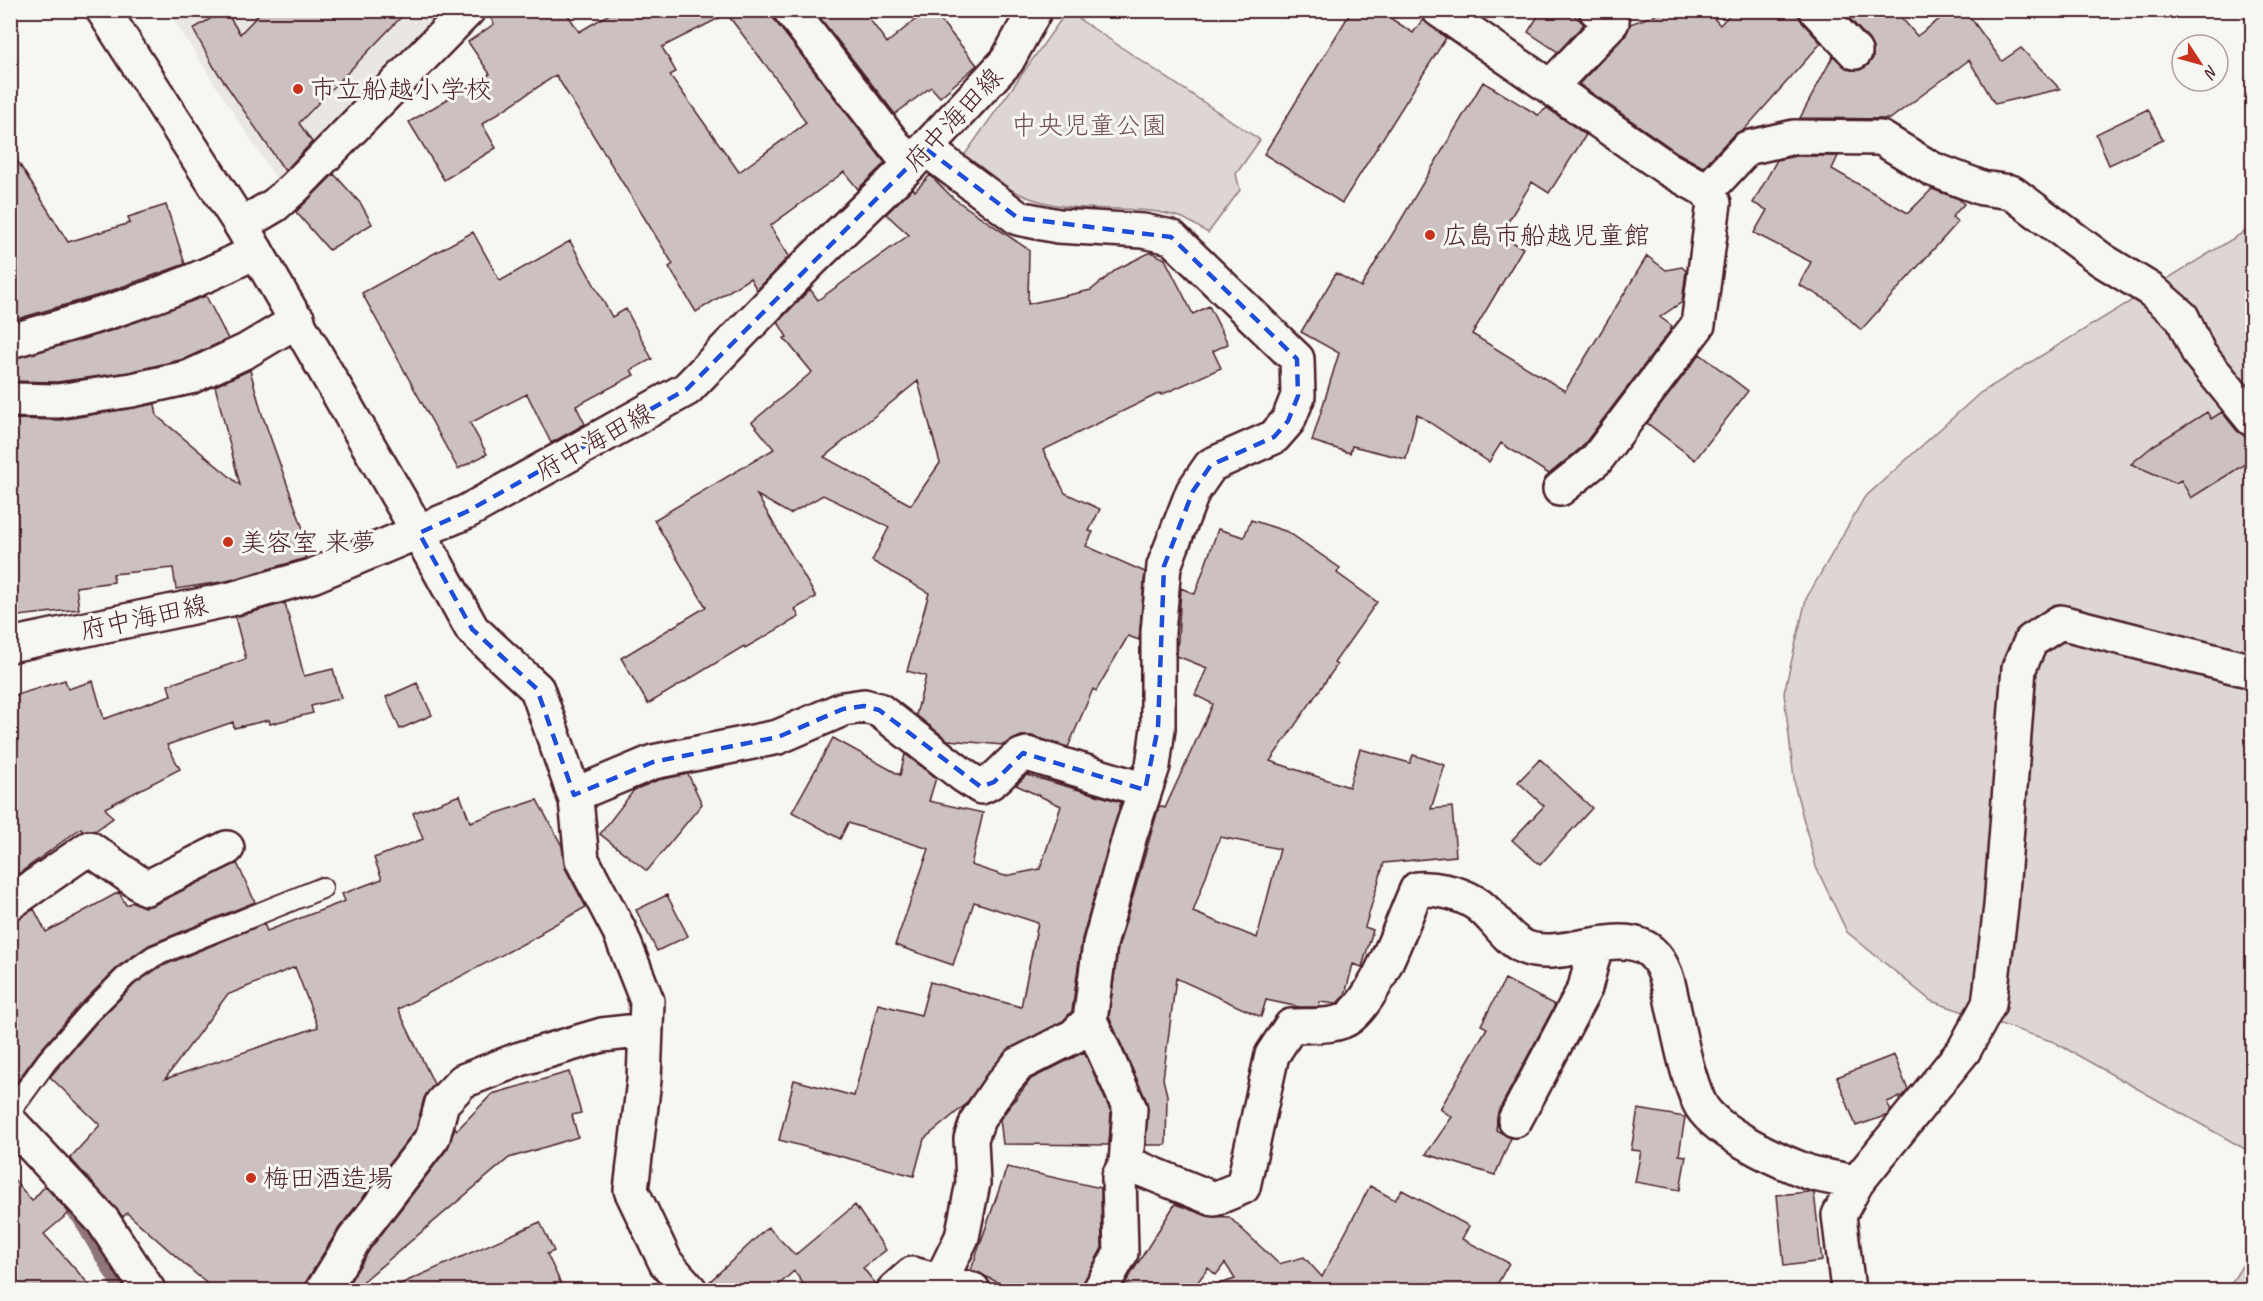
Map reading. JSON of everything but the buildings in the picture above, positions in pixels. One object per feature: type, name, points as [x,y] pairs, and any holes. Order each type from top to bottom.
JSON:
[{"type":"street","points":[[104,10],[298,320],[472,629],[537,689],[574,795],[582,860],[619,930],[647,1001],[644,1080],[631,1190],[666,1263],[690,1290]]},
{"type":"street","points":[[10,341],[93,317],[208,276],[248,238],[275,206],[468,10]]},
{"type":"street","points":[[790,10],[918,157],[1018,218],[1058,226],[1143,231],[1171,237],[1297,359],[1298,396],[1288,421],[1274,436],[1211,465],[1193,491],[1164,566],[1158,632],[1158,728],[1153,766],[1130,835],[1100,944],[1090,1020],[1130,1109],[1126,1163],[1119,1176],[1120,1253],[1100,1290]]},
{"type":"street","name":"府中海田線","points":[[10,645],[231,599],[312,576],[466,512],[687,388],[810,262],[918,157],[1007,61],[1035,10]]},
{"type":"street","points":[[1439,10],[1668,169],[1707,191],[1714,203],[1698,325],[1596,460],[1560,489]]},
{"type":"street","points":[[1550,87],[1612,22],[1596,10]]},
{"type":"street","points":[[1816,10],[1855,52]]},
{"type":"street","points":[[1707,191],[1747,148],[1794,137],[1881,138],[1932,169],[1982,188],[2011,192],[2083,246],[2151,290],[2182,317],[2199,354],[2253,419]]},
{"type":"street","points":[[10,399],[58,401],[132,390],[189,377],[246,351],[298,320]]},
{"type":"street","points":[[1848,1290],[1839,1215],[1857,1182],[1964,1050],[1989,1004],[2001,906],[2019,668],[2031,641],[2060,622],[2253,671]]},
{"type":"street","points":[[574,795],[653,762],[778,737],[843,709],[864,706],[879,710],[981,787],[994,782],[1020,755],[1027,754],[1145,790]]},
{"type":"street","points":[[10,903],[88,848],[147,888],[227,848]]},
{"type":"street","points":[[1126,1163],[1214,1199],[1243,1187],[1272,1055],[1291,1026],[1339,1022],[1350,1017],[1374,987],[1417,889],[1433,888],[1474,902],[1506,934],[1520,945],[1536,952],[1628,941],[1651,951],[1666,976],[1680,1038],[1699,1104],[1715,1123],[1759,1149],[1809,1172],[1857,1182]]},
{"type":"street","points":[[1515,1120],[1585,988],[1596,945]]},
{"type":"street","points":[[941,1280],[962,1237],[973,1184],[970,1139],[978,1119],[1001,1085],[1019,1064],[1074,1036],[1090,1020]]},
{"type":"street","points":[[324,1290],[355,1238],[433,1137],[442,1103],[463,1080],[519,1059],[602,1035],[646,1030]]},
{"type":"street","points":[[10,1122],[103,1221],[148,1290]]},
{"type":"street","points":[[894,1290],[912,1274],[973,1290]]},
{"type":"lane","points":[[10,1112],[47,1061],[88,1014],[128,975],[154,956],[322,888]]},
{"type":"highlighted area","points":[[926,149],[1018,218],[1171,237],[1297,359],[1298,396],[1288,421],[1274,437],[1211,465],[1193,491],[1164,566],[1158,728],[1145,790],[1023,753],[994,782],[981,787],[879,710],[864,706],[843,709],[778,737],[653,762],[574,795],[537,689],[472,629],[419,533],[466,512],[687,389]]},
{"type":"shaded area","name":"市立船越小学校","points":[[168,11],[454,11],[280,185]]},
{"type":"green space","name":"中央児童公園","points":[[1067,11],[1260,140],[1236,174],[1240,190],[1208,233],[1183,218],[1161,213],[1067,206],[1030,198],[1003,185],[963,157]]},
{"type":"green space","points":[[2252,227],[2252,1153],[2054,1042],[1931,1001],[1847,932],[1816,867],[1795,787],[1784,693],[1806,599],[1864,498],[1980,393]]},
{"type":"green space","points":[[2252,1250],[2252,1290],[2227,1290]]},
{"type":"waterway","points":[[68,1208],[78,1218],[120,1290]]},
{"type":"place","name":"市立船越小学校","points":[[298,89]]},
{"type":"place","name":"広島市船越児童館","points":[[1430,235]]},
{"type":"place","name":"美容室 来夢","points":[[228,542]]},
{"type":"place","name":"梅田酒造場","points":[[251,1178]]}]
